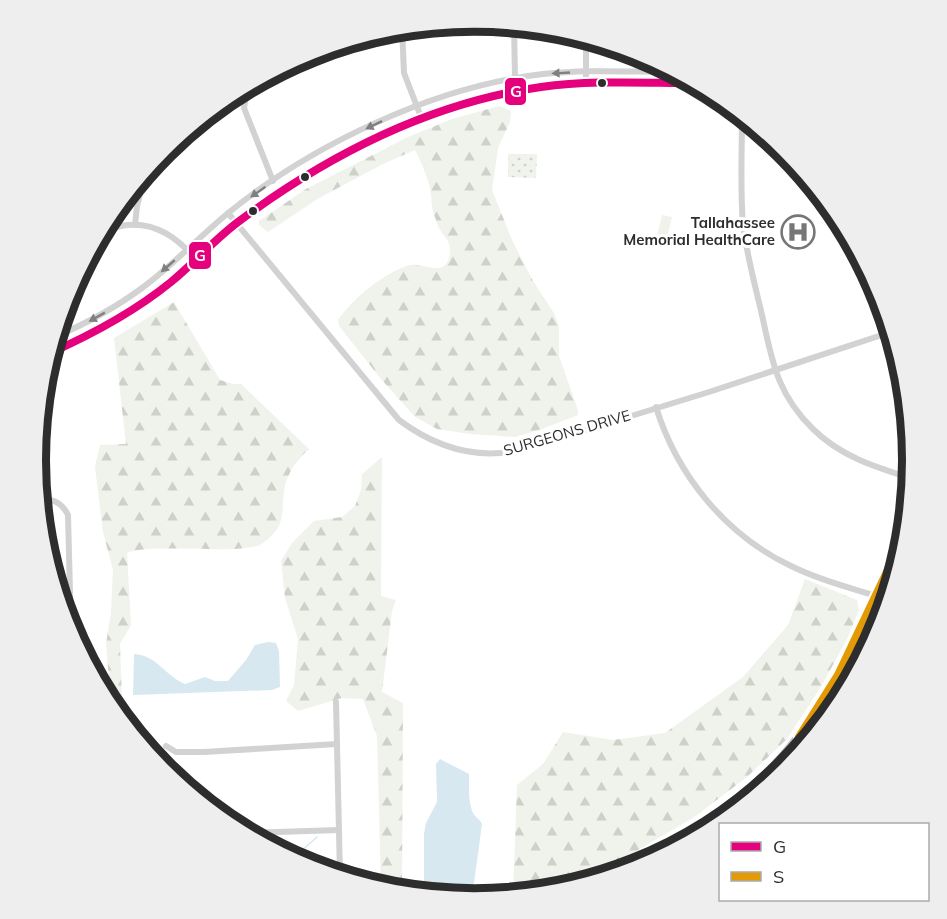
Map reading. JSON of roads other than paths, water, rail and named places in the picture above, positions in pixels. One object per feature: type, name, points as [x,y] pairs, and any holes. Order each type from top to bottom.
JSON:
[{"type":"main road","points":[[816,715],[885,577]]},
{"type":"street","points":[[514,33],[515,78]]},
{"type":"street","points":[[402,38],[404,73],[421,117]]},
{"type":"street","points":[[586,47],[586,84]]},
{"type":"street","points":[[65,333],[107,311],[143,288],[228,213],[273,181],[331,146],[417,105],[478,85],[540,74],[650,70]]},
{"type":"street","points":[[619,72],[620,84]]},
{"type":"street","points":[[516,91],[527,80],[540,74]]},
{"type":"street","points":[[60,347],[135,309],[170,283],[236,224],[303,177],[369,141],[421,117],[468,101],[542,86],[677,83]]},
{"type":"street","points":[[246,98],[244,108],[273,181]]},
{"type":"street","points":[[742,127],[744,226],[752,273],[775,370],[793,405],[825,440],[856,459],[901,475]]},
{"type":"street","points":[[135,225],[141,190]]},
{"type":"street","name":"SURGEONS DRIVE","points":[[228,213],[399,420],[440,445],[479,453],[510,452],[883,335]]},
{"type":"street","points":[[114,227],[135,225],[161,230],[182,243],[196,259]]},
{"type":"street","points":[[80,326],[84,337]]},
{"type":"street","points":[[656,407],[668,440],[691,480],[714,509],[743,536],[792,567],[876,596]]},
{"type":"street","points":[[47,499],[58,501],[68,515],[70,603]]},
{"type":"street","points":[[336,702],[340,866]]},
{"type":"street","points":[[166,746],[176,752],[204,752],[337,744]]},
{"type":"street","points":[[264,832],[339,830]]},
{"type":"waterway","points":[[301,851],[317,837]]},
{"type":"place","name":"Tallahassee Memorial HealthCare","points":[[798,232]]}]
